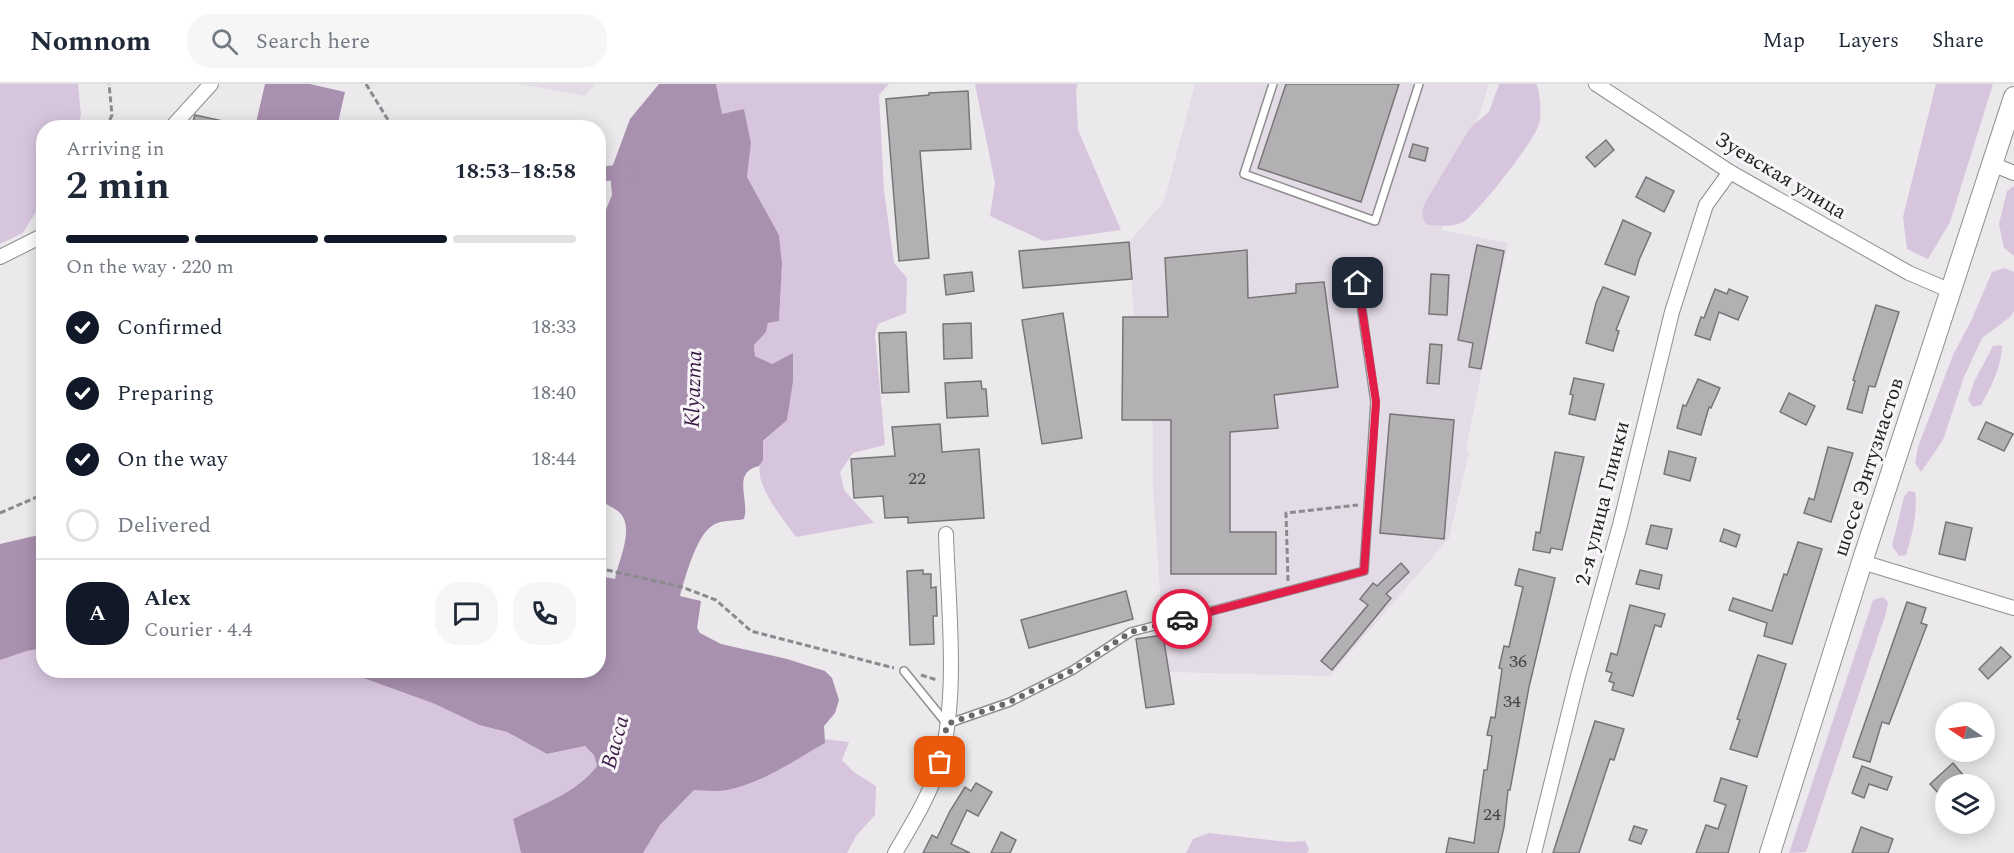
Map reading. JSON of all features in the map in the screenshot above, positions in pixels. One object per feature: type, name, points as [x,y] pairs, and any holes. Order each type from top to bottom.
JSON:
[{"type":"main road","name":"шоссе Энтузиастов","points":[[1770,853],[1862,562],[2014,97]]},
{"type":"street","points":[[178,120],[211,84]]},
{"type":"street","name":"Зуевская улица","points":[[1596,84],[1730,171],[1909,273],[1950,291]]},
{"type":"street","points":[[1992,164],[2014,173]]},
{"type":"street","name":"2-я улица Глинки","points":[[1534,853],[1578,676],[1620,525],[1672,312],[1706,205],[1730,171]]},
{"type":"street","points":[[0,257],[36,239]]},
{"type":"street","points":[[896,853],[930,788],[940,762],[947,724],[951,683],[946,534]]},
{"type":"street","points":[[1862,562],[2014,608]]},
{"type":"lane","points":[[1274,84],[1244,174],[1375,221],[1419,84]]},
{"type":"lane","points":[[904,671],[947,724],[1010,702],[1073,670],[1131,632],[1364,571],[1376,402],[1358,283]]},
{"type":"path","points":[[109,84],[112,115],[110,120]]},
{"type":"path","points":[[366,84],[388,120]]},
{"type":"path","points":[[0,513],[36,497]]},
{"type":"path","points":[[1289,591],[1286,513],[1368,504]]},
{"type":"path","points":[[606,570],[682,587],[716,600],[751,631],[951,683]]},
{"type":"shaded area","points":[[0,84],[78,84],[81,115],[79,120],[36,120],[36,212],[23,233],[0,244]]},
{"type":"shaded area","points":[[521,84],[595,84],[585,96]]},
{"type":"shaded area","points":[[716,84],[889,84],[879,95],[884,191],[894,263],[907,278],[906,313],[878,324],[875,335],[885,445],[853,453],[840,472],[844,490],[874,523],[796,537],[766,493],[762,483],[760,465],[763,442],[787,419],[793,353],[772,364],[755,356],[754,345],[766,332],[768,323],[779,321],[782,264],[779,235],[747,177],[751,143],[744,109],[722,115]]},
{"type":"shaded area","points":[[975,84],[1078,84],[1076,89],[1078,130],[1121,230],[1044,241],[990,216],[995,183]]},
{"type":"shaded area","points":[[1195,84],[1489,84],[1442,230],[1508,243],[1466,448],[1469,452],[1449,538],[1330,676],[1169,672],[1163,635],[1153,489],[1152,317],[1134,317],[1129,242],[1164,201]]},
{"type":"shaded area","points":[[1499,84],[1536,84],[1540,115],[1535,133],[1507,174],[1467,219],[1453,225],[1427,225],[1422,213],[1426,201],[1470,128],[1489,112]]},
{"type":"shaded area","points":[[1936,84],[1993,84],[1950,222],[1928,259],[1907,249],[1903,217]]},
{"type":"shaded area","points":[[2014,186],[2014,256],[2004,248],[1999,224],[2007,191]]},
{"type":"shaded area","points":[[2004,268],[2014,272],[2014,311],[2010,317],[1982,338],[1964,377],[1943,440],[1921,472],[1915,463],[1918,447],[1953,355],[1971,321],[1992,272]]},
{"type":"shaded area","points":[[2002,345],[2000,361],[1992,384],[1981,405],[1973,407],[1968,400],[1974,382],[1993,346]]},
{"type":"shaded area","points":[[1909,491],[1915,492],[1914,524],[1906,555],[1899,556],[1892,546],[1904,497]]},
{"type":"shaded area","points":[[1883,597],[1888,602],[1886,613],[1806,852],[1789,853],[1873,600]]},
{"type":"shaded area","points":[[36,649],[36,678],[363,678],[435,704],[479,725],[507,732],[547,754],[586,746],[594,755],[597,766],[569,791],[513,819],[521,853],[0,853],[0,660]]},
{"type":"shaded area","points":[[824,739],[849,742],[842,760],[854,772],[876,786],[875,815],[856,836],[847,853],[643,853],[660,825],[694,790],[729,789],[768,775],[825,743]]},
{"type":"shaded area","points":[[1209,833],[1288,842],[1305,841],[1309,849],[1307,853],[1186,853],[1193,839]]},
{"type":"water","points":[[265,84],[310,84],[345,92],[339,120],[257,120]]},
{"type":"water","points":[[659,84],[716,84],[722,114],[744,109],[751,143],[747,177],[779,235],[782,264],[779,321],[768,323],[766,332],[754,345],[755,356],[772,364],[793,353],[793,381],[787,420],[763,441],[763,460],[759,466],[746,474],[743,488],[744,519],[715,524],[703,536],[693,556],[680,596],[701,601],[697,628],[700,633],[721,644],[787,659],[825,671],[832,678],[839,700],[835,713],[824,726],[825,743],[778,770],[740,787],[714,791],[694,790],[660,825],[643,853],[521,853],[513,819],[579,784],[597,766],[594,755],[585,746],[547,754],[507,732],[479,725],[435,704],[363,678],[606,678],[606,577],[615,579],[626,528],[620,513],[606,503],[606,210],[612,195],[610,173],[630,119]]},
{"type":"water","points":[[36,536],[36,649],[0,660],[0,544]]},
{"type":"building","points":[[1286,84],[1399,84],[1361,202],[1258,168]]},
{"type":"building","points":[[968,91],[971,149],[920,151],[929,258],[899,261],[886,99]]},
{"type":"building","points":[[195,115],[219,120],[193,120]]},
{"type":"building","points":[[1606,140],[1614,150],[1595,167],[1586,157]]},
{"type":"building","points":[[1413,144],[1428,148],[1425,161],[1409,157]]},
{"type":"building","points":[[1646,177],[1674,191],[1664,212],[1636,197]]},
{"type":"building","points":[[1623,220],[1651,233],[1635,275],[1605,264]]},
{"type":"building","points":[[1129,242],[1132,279],[1023,288],[1019,251]]},
{"type":"building","points":[[1477,245],[1504,251],[1481,369],[1469,367],[1473,343],[1458,340]]},
{"type":"building","points":[[1247,250],[1248,298],[1296,293],[1296,284],[1324,282],[1338,387],[1274,395],[1278,428],[1230,432],[1230,532],[1276,532],[1276,574],[1171,574],[1171,420],[1122,420],[1123,317],[1168,317],[1165,258]]},
{"type":"building","points":[[972,272],[974,291],[946,295],[944,275]]},
{"type":"building","points":[[1431,274],[1449,275],[1447,315],[1429,314]]},
{"type":"building","points":[[1603,287],[1629,297],[1616,330],[1619,331],[1613,351],[1586,343],[1596,303]]},
{"type":"building","points":[[1715,289],[1727,294],[1729,289],[1748,297],[1738,320],[1719,312],[1710,340],[1695,335]]},
{"type":"building","points":[[1876,305],[1899,312],[1875,387],[1869,386],[1862,413],[1847,409],[1855,381],[1853,380]]},
{"type":"building","points":[[1063,313],[1082,438],[1042,444],[1022,320]]},
{"type":"building","points":[[971,323],[972,358],[944,359],[943,324]]},
{"type":"building","points":[[906,332],[909,392],[882,393],[879,333]]},
{"type":"building","points":[[1430,344],[1442,345],[1439,384],[1427,383]]},
{"type":"building","points":[[1574,378],[1604,384],[1595,420],[1569,414]]},
{"type":"building","points":[[1698,379],[1720,388],[1711,408],[1709,407],[1701,435],[1677,428],[1683,405],[1686,406]]},
{"type":"building","points":[[981,381],[982,389],[986,389],[988,416],[947,418],[945,383]]},
{"type":"building","points":[[1789,393],[1815,406],[1806,425],[1780,412]]},
{"type":"building","points":[[1390,414],[1454,420],[1444,539],[1380,533]]},
{"type":"building","points":[[1986,422],[2013,434],[2004,451],[1978,439]]},
{"type":"building","points":[[940,424],[942,452],[979,449],[984,518],[908,523],[908,517],[885,518],[883,496],[854,498],[851,459],[895,456],[892,427]]},
{"type":"building","points":[[1828,447],[1853,453],[1831,522],[1804,513],[1809,498],[1814,500]]},
{"type":"building","points":[[1669,451],[1696,458],[1690,481],[1664,474]]},
{"type":"building","points":[[1555,452],[1584,457],[1562,550],[1551,548],[1550,553],[1533,550],[1536,532],[1540,533]]},
{"type":"building","points":[[1946,522],[1972,528],[1965,560],[1939,554]]},
{"type":"building","points":[[1651,525],[1672,529],[1667,549],[1646,544]]},
{"type":"building","points":[[1724,529],[1740,535],[1736,547],[1720,541]]},
{"type":"building","points":[[1798,542],[1822,549],[1792,644],[1764,636],[1767,623],[1729,610],[1733,598],[1772,611],[1784,574],[1787,575]]},
{"type":"building","points":[[1401,563],[1409,572],[1386,594],[1391,598],[1332,670],[1321,661],[1368,605],[1360,599],[1373,583],[1377,586]]},
{"type":"building","points":[[1519,569],[1555,578],[1529,687],[1498,853],[1446,853],[1449,838],[1474,843],[1484,770],[1487,770],[1492,736],[1487,735],[1491,717],[1495,718],[1502,669],[1499,668],[1504,646],[1509,647],[1523,587],[1515,585]]},
{"type":"building","points":[[923,570],[923,574],[931,574],[931,588],[936,587],[937,616],[933,616],[934,644],[910,645],[907,571]]},
{"type":"building","points":[[1640,570],[1662,575],[1659,589],[1636,584]]},
{"type":"building","points":[[1126,591],[1133,619],[1029,648],[1021,620]]},
{"type":"building","points":[[1907,602],[1926,608],[1921,623],[1927,625],[1889,724],[1882,722],[1870,762],[1853,757]]},
{"type":"building","points":[[1630,605],[1665,614],[1661,627],[1655,625],[1633,696],[1612,690],[1614,683],[1609,681],[1612,673],[1606,671],[1611,653],[1617,655]]},
{"type":"building","points":[[1163,635],[1174,704],[1146,708],[1136,639]]},
{"type":"building","points":[[2001,647],[2011,657],[1988,679],[1979,669]]},
{"type":"building","points":[[1758,655],[1786,664],[1757,757],[1730,749],[1740,720],[1737,719]]},
{"type":"building","points":[[1595,721],[1624,729],[1614,760],[1610,759],[1579,853],[1553,853]]},
{"type":"building","points":[[1953,763],[1962,774],[1941,774]]},
{"type":"building","points":[[1862,766],[1892,777],[1887,790],[1869,784],[1864,798],[1852,793]]},
{"type":"building","points":[[1721,778],[1747,786],[1728,853],[1696,853],[1706,825],[1718,829],[1726,805],[1714,801]]},
{"type":"building","points":[[1935,779],[1935,790],[1930,784]]},
{"type":"building","points":[[976,783],[992,792],[978,816],[967,810],[951,844],[970,853],[923,853],[932,835],[937,838],[965,787],[971,791]]},
{"type":"building","points":[[1634,826],[1647,830],[1641,844],[1629,840]]},
{"type":"building","points":[[1861,827],[1893,839],[1888,853],[1852,853]]},
{"type":"building","points":[[1001,832],[1016,840],[1010,853],[991,853]]},
{"type":"waterway","points":[[606,173],[628,172]]},
{"type":"way so far","points":[[940,762],[947,724],[1010,702],[1073,670],[1131,632],[1182,619]]},
{"type":"route","points":[[1182,619],[1364,571],[1376,402],[1358,283]]},
{"type":"water label","name":"Klyazma","points":[[692,389]]},
{"type":"water label","name":"Васса","points":[[614,742]]}]
